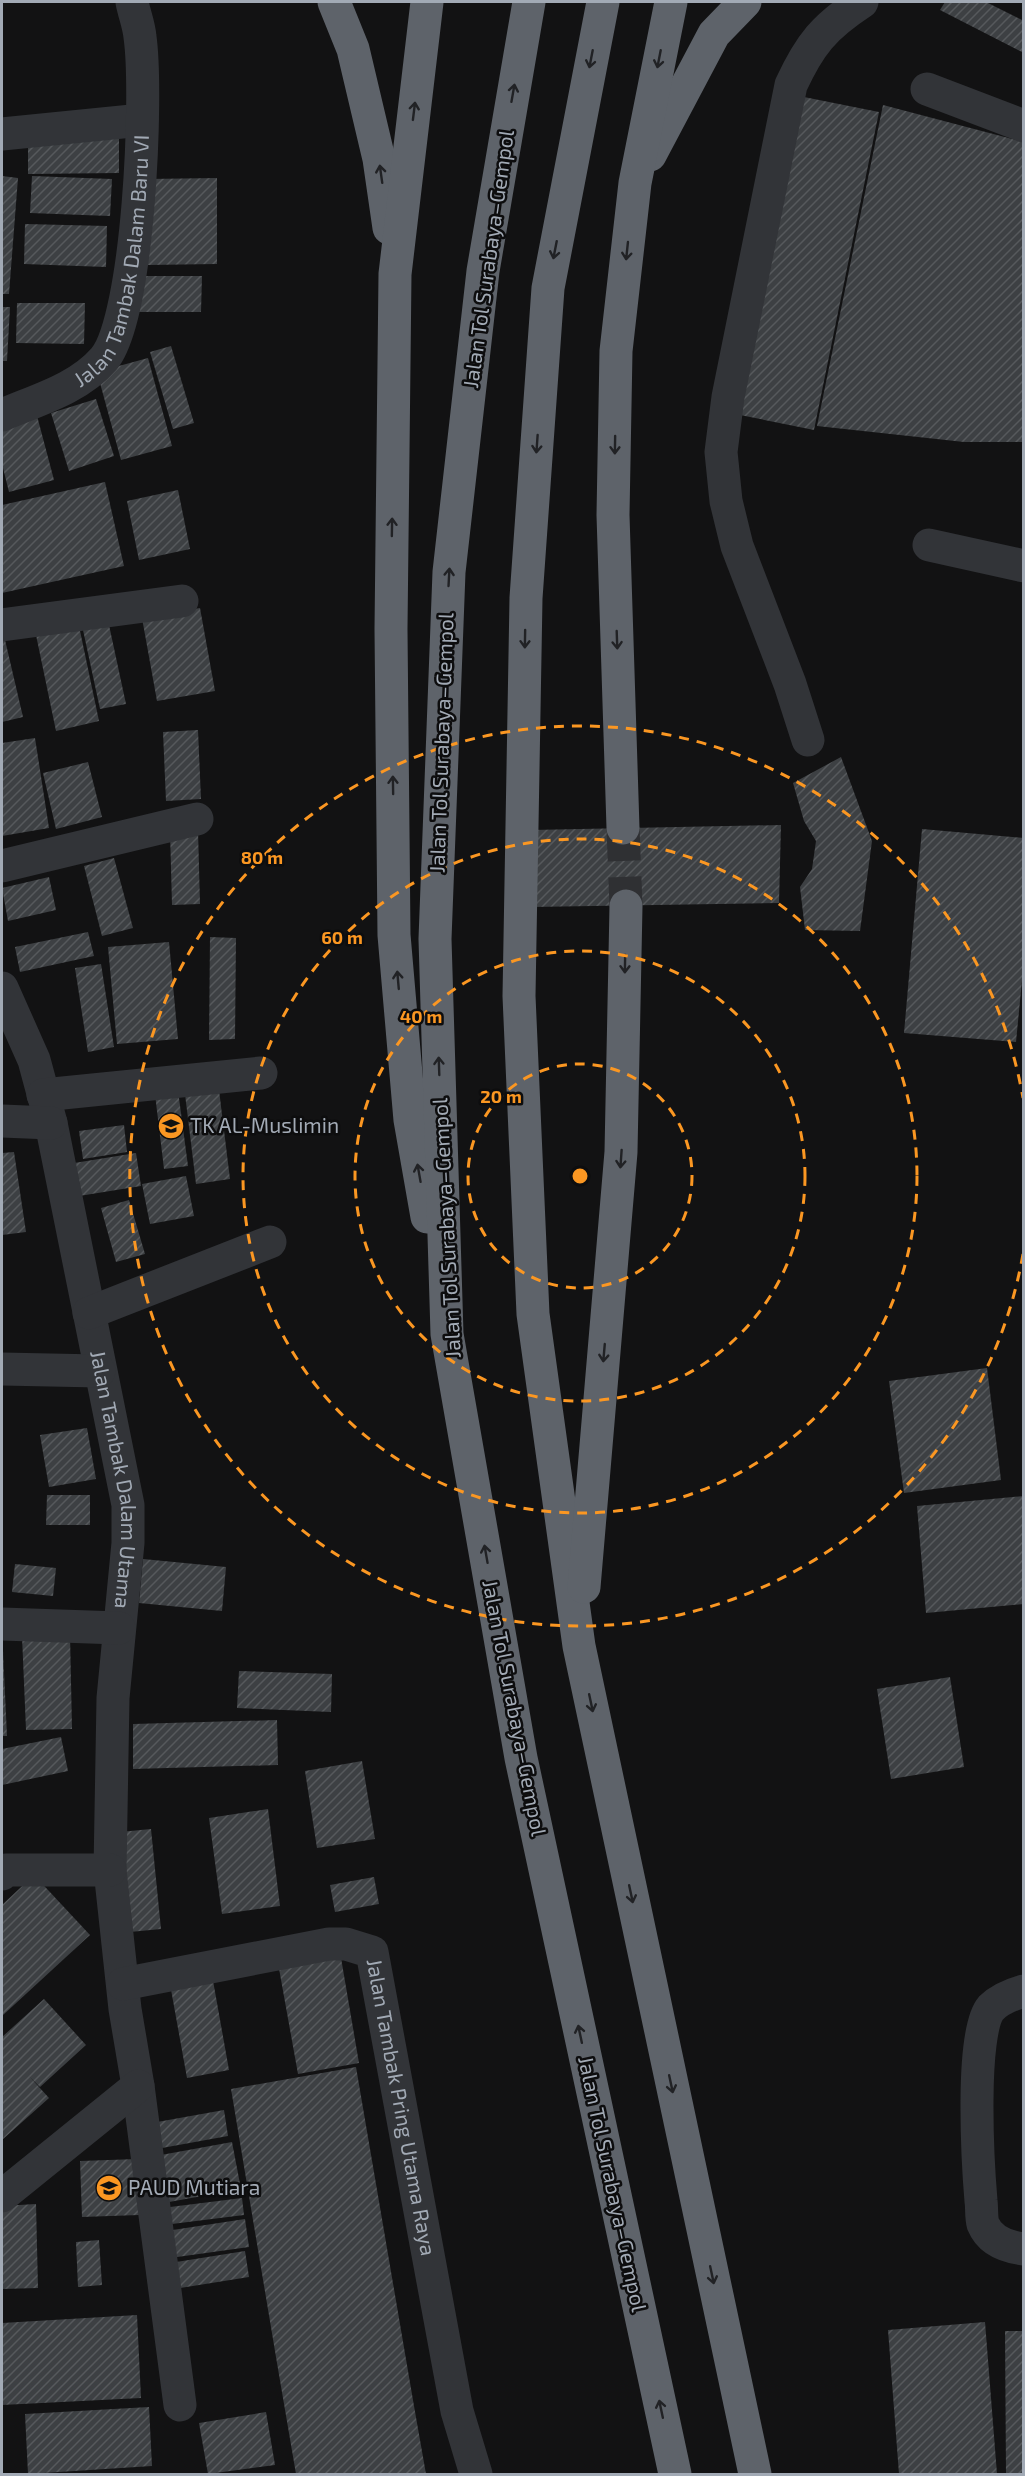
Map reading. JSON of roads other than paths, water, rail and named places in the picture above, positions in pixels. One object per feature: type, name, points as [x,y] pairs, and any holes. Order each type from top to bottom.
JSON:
[{"type":"highway","points":[[334,2],[353,49],[379,159],[395,274]]},
{"type":"highway","points":[[427,2],[395,274],[391,629],[394,935],[410,1120],[447,1334]]},
{"type":"highway","name":"Jalan Tol Surabaya–Gempol","points":[[529,2],[483,271],[449,572],[435,939],[447,1334],[521,1758],[674,2470]]},
{"type":"highway","points":[[603,2],[548,288],[526,598],[519,973],[533,1314],[579,1646],[753,2465]]},
{"type":"highway","points":[[623,828],[613,515],[616,351],[635,183],[670,2]]},
{"type":"highway","points":[[635,183],[714,34],[745,2]]},
{"type":"highway","points":[[579,1646],[621,1152],[626,906]]},
{"type":"street","points":[[132,2],[140,37],[142,120]]},
{"type":"street","points":[[808,740],[790,684],[736,546],[726,501],[721,452],[728,397],[791,85],[806,52],[837,18],[862,2]]},
{"type":"street","points":[[927,89],[1023,126]]},
{"type":"street","name":"Jalan Tambak Dalam Baru VI","points":[[2,134],[142,120],[132,264],[126,303],[117,336],[105,358],[76,384],[2,415]]},
{"type":"street","points":[[929,545],[1023,566]]},
{"type":"street","points":[[2,625],[182,601]]},
{"type":"street","points":[[2,866],[197,819]]},
{"type":"street","name":"Jalan Tambak Dalam Utama","points":[[2,988],[34,1060],[47,1109],[128,1505],[129,1522],[113,1698],[110,1870],[123,1984],[180,2405]]},
{"type":"street","points":[[2,1121],[47,1109],[261,1073]]},
{"type":"street","points":[[89,1313],[270,1242]]},
{"type":"street","points":[[2,1369],[99,1371]]},
{"type":"street","points":[[2,1624],[119,1628]]},
{"type":"street","points":[[3,1871],[110,1870]]},
{"type":"street","name":"Jalan Tambak Pring Utama Raya","points":[[123,1984],[329,1944],[346,1944],[372,1953],[457,2411],[476,2475]]},
{"type":"street","points":[[1023,1991],[1012,1994],[991,2009],[983,2027],[979,2064],[978,2166],[983,2224],[995,2239],[1006,2247],[1023,2249]]},
{"type":"street","points":[[2,2196],[138,2086]]},
{"type":"tunnel","points":[[623,828],[626,906]]},
{"type":"place","name":"TK AL-Muslimin","points":[[171,1126]]},
{"type":"place","name":"PAUD Mutiara","points":[[109,2188]]}]
